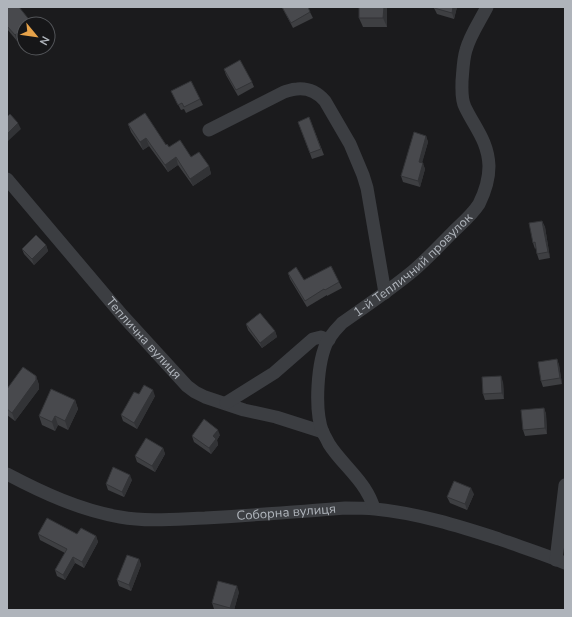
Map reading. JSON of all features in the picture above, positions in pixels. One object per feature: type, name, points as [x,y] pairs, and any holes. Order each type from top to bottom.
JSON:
[{"type":"street","name":"1-й Тепличний провулок","points":[[374,508],[370,497],[364,488],[339,457],[323,432],[318,392],[321,364],[328,340],[337,328],[385,293],[432,253],[471,214],[484,192],[488,178],[489,166],[487,152],[484,140],[462,100],[462,91],[463,61],[466,49],[487,7]]},
{"type":"street","points":[[209,130],[284,92],[305,89],[321,96],[350,144],[363,175],[367,188],[385,293]]},
{"type":"street","name":"Теплична вулиця","points":[[7,180],[122,315],[175,375],[194,392],[205,398],[226,403],[244,410],[276,417],[323,432]]},
{"type":"street","points":[[226,403],[274,373],[313,339],[321,337],[328,340]]},
{"type":"street","name":"Соборна вулиця","points":[[7,474],[70,503],[122,518],[161,520],[345,508],[374,508],[434,520],[463,528],[560,561]]},
{"type":"street","points":[[560,561],[565,485]]},
{"type":"building","points":[[7,7],[19,7],[26,16],[16,16],[16,34],[15,35],[7,26]]},
{"type":"building","points":[[282,7],[308,7],[310,12],[291,23]]},
{"type":"building","points":[[359,7],[384,7],[383,18],[359,18]]},
{"type":"building","points":[[453,7],[452,13],[434,8]]},
{"type":"building","points":[[240,60],[252,82],[236,90],[224,69]]},
{"type":"building","points":[[191,81],[200,99],[184,107],[182,103],[178,105],[171,91]]},
{"type":"building","points":[[145,113],[166,145],[167,144],[169,147],[180,140],[191,157],[199,152],[209,166],[190,179],[176,157],[165,165],[146,138],[140,142],[128,124]]},
{"type":"building","points":[[10,114],[18,123],[7,134],[7,115],[8,116]]},
{"type":"building","points":[[309,117],[321,149],[310,153],[298,122]]},
{"type":"building","points":[[414,132],[426,136],[419,162],[423,163],[418,181],[401,176]]},
{"type":"building","points":[[542,221],[548,252],[537,254],[529,223]]},
{"type":"building","points":[[36,235],[46,245],[32,259],[22,249]]},
{"type":"building","points":[[331,266],[339,282],[325,290],[324,289],[305,301],[288,273],[296,267],[304,280]]},
{"type":"building","points":[[260,313],[275,331],[260,343],[246,324]]},
{"type":"building","points":[[557,359],[560,378],[541,381],[538,362]]},
{"type":"building","points":[[23,367],[36,376],[36,380],[12,413],[7,409],[7,389]]},
{"type":"building","points":[[501,376],[502,393],[483,394],[482,377]]},
{"type":"building","points":[[144,385],[153,390],[134,423],[121,415],[134,392],[139,394]]},
{"type":"building","points":[[51,389],[75,400],[65,421],[55,416],[52,422],[39,416]]},
{"type":"building","points":[[544,408],[545,428],[523,430],[521,410]]},
{"type":"building","points":[[204,419],[218,430],[213,436],[216,439],[209,448],[192,436]]},
{"type":"building","points":[[146,438],[163,448],[152,466],[135,456]]},
{"type":"building","points":[[113,467],[130,475],[122,492],[106,484]]},
{"type":"building","points":[[454,481],[471,488],[465,504],[447,497]]},
{"type":"building","points":[[47,518],[77,534],[81,528],[96,536],[82,562],[73,557],[63,575],[55,570],[67,549],[38,534]]},
{"type":"building","points":[[127,555],[139,559],[129,585],[117,580]]},
{"type":"building","points":[[218,581],[237,586],[230,608],[212,603]]}]
